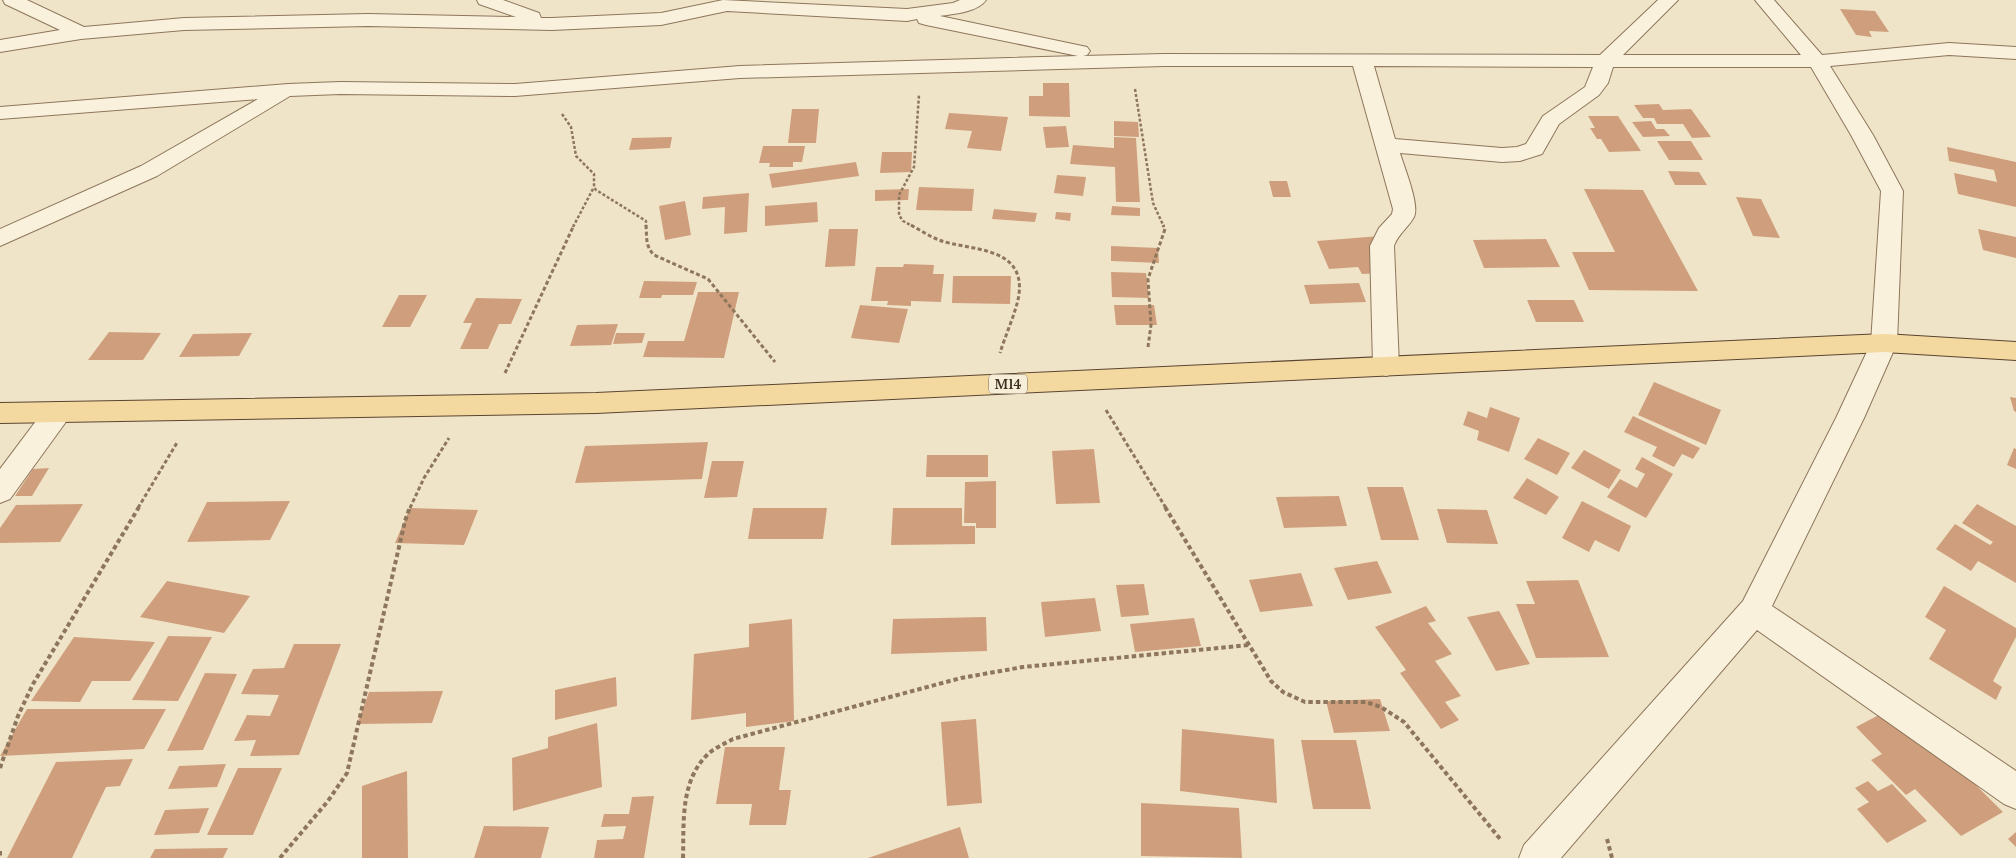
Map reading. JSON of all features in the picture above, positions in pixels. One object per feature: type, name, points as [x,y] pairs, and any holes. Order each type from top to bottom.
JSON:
[{"type":"main road","name":"M14","points":[[0,413],[596,403],[1884,343],[2016,351]]},
{"type":"street","points":[[12,0],[81,33]]},
{"type":"street","points":[[486,0],[552,24]]},
{"type":"street","points":[[907,15],[957,8],[977,0]]},
{"type":"street","points":[[1387,145],[1502,155],[1520,154],[1534,149],[1550,120],[1592,91],[1598,83],[1604,61],[1669,0]]},
{"type":"street","points":[[1538,858],[1754,611],[1850,418],[1884,343],[1892,191],[1862,135],[1817,61],[1764,0]]},
{"type":"street","points":[[0,46],[81,33],[184,24],[368,20],[552,24],[661,19],[733,3],[907,15],[1128,61]]},
{"type":"street","points":[[0,113],[288,90],[340,88],[515,90],[740,72],[920,66],[1128,61],[1817,61],[1949,49],[2016,53]]},
{"type":"street","points":[[1362,60],[1406,209],[1402,219],[1388,230],[1382,246],[1386,366]]},
{"type":"street","points":[[0,238],[149,171],[288,90]]},
{"type":"street","points":[[0,491],[58,412]]},
{"type":"street","points":[[1754,611],[2016,792]]},
{"type":"path","points":[[1128,61],[1154,204],[1165,229],[1148,278],[1151,335],[1133,378]]},
{"type":"path","points":[[920,66],[916,156],[914,167],[899,195],[899,215],[904,221],[940,240],[997,253],[1013,267],[1018,280],[1020,294],[989,385]]},
{"type":"path","points":[[280,858],[328,801],[347,773],[405,521],[412,501],[425,475],[480,405],[586,199],[594,187],[594,174],[579,160],[574,151],[571,127],[567,118],[561,113],[515,90]]},
{"type":"path","points":[[594,187],[646,221],[647,246],[654,255],[708,279],[800,394]]},
{"type":"path","points":[[1088,380],[1271,682],[1283,694],[1302,703],[1368,703],[1385,710],[1404,722],[1503,843]]},
{"type":"path","points":[[0,768],[18,716],[33,684],[197,411]]},
{"type":"path","points":[[683,858],[686,792],[694,772],[706,755],[732,739],[961,678],[993,672],[1023,667],[1249,645]]},
{"type":"path","points":[[0,851],[0,858]]},
{"type":"building","points":[[1840,9],[1875,11],[1889,32],[1869,31],[1872,37],[1856,35]]},
{"type":"building","points":[[1043,83],[1069,83],[1070,117],[1029,116],[1029,96],[1043,96]]},
{"type":"building","points":[[1659,104],[1663,110],[1691,109],[1711,137],[1692,138],[1683,124],[1657,124],[1654,118],[1643,118],[1634,105]]},
{"type":"building","points":[[792,109],[819,109],[816,143],[788,143]]},
{"type":"building","points":[[949,113],[1008,117],[1001,151],[967,148],[972,131],[945,129]]},
{"type":"building","points":[[1588,116],[1618,116],[1641,151],[1609,152],[1601,139],[1597,139],[1590,128],[1595,128]]},
{"type":"building","points":[[1114,121],[1138,122],[1139,137],[1114,136]]},
{"type":"building","points":[[1651,121],[1656,129],[1664,129],[1670,136],[1643,137],[1632,122]]},
{"type":"building","points":[[1066,126],[1069,147],[1046,148],[1043,127]]},
{"type":"building","points":[[672,137],[670,148],[629,150],[632,138]]},
{"type":"building","points":[[1114,137],[1136,138],[1140,202],[1116,202],[1115,167],[1070,164],[1073,145],[1114,148]]},
{"type":"building","points":[[1657,141],[1691,141],[1703,160],[1669,160]]},
{"type":"building","points":[[763,146],[805,146],[802,162],[793,162],[793,167],[769,167],[770,163],[759,163]]},
{"type":"building","points":[[1947,147],[2016,162],[2016,207],[1958,194],[1954,173],[1997,182],[1994,170],[1949,161]]},
{"type":"building","points":[[882,152],[912,152],[911,172],[880,173]]},
{"type":"building","points":[[856,162],[859,176],[772,188],[769,174]]},
{"type":"building","points":[[1668,171],[1699,172],[1707,185],[1675,185]]},
{"type":"building","points":[[1057,175],[1086,177],[1083,196],[1054,193]]},
{"type":"building","points":[[1269,181],[1287,181],[1291,197],[1273,197]]},
{"type":"building","points":[[919,187],[974,189],[972,211],[916,210]]},
{"type":"building","points":[[909,189],[908,200],[875,201],[875,190]]},
{"type":"building","points":[[1584,189],[1643,190],[1698,291],[1589,290],[1572,252],[1615,252]]},
{"type":"building","points":[[749,193],[747,232],[724,234],[725,207],[702,209],[703,197]]},
{"type":"building","points":[[1736,197],[1761,199],[1780,238],[1753,236]]},
{"type":"building","points":[[685,201],[691,235],[665,240],[659,206]]},
{"type":"building","points":[[817,202],[818,222],[765,226],[765,206]]},
{"type":"building","points":[[1112,206],[1140,208],[1140,216],[1111,215]]},
{"type":"building","points":[[994,209],[1037,213],[1035,222],[992,219]]},
{"type":"building","points":[[1056,212],[1071,213],[1070,221],[1055,219]]},
{"type":"building","points":[[829,229],[858,229],[855,266],[825,267]]},
{"type":"building","points":[[1978,229],[2016,237],[2016,258],[1983,250]]},
{"type":"building","points":[[1380,236],[1383,273],[1362,274],[1358,267],[1329,269],[1317,241]]},
{"type":"building","points":[[1546,239],[1560,267],[1484,268],[1473,240]]},
{"type":"building","points":[[1111,246],[1158,248],[1159,263],[1111,261]]},
{"type":"building","points":[[904,264],[934,265],[933,274],[944,274],[941,302],[911,301],[911,306],[887,305],[888,301],[871,301],[876,267],[903,267]]},
{"type":"building","points":[[1111,272],[1146,273],[1149,298],[1112,297]]},
{"type":"building","points":[[953,276],[1011,276],[1010,304],[952,303]]},
{"type":"building","points":[[644,281],[697,282],[693,295],[662,295],[661,298],[639,298]]},
{"type":"building","points":[[1359,283],[1366,302],[1310,304],[1304,285]]},
{"type":"building","points":[[698,292],[739,292],[724,358],[643,357],[648,341],[684,341]]},
{"type":"building","points":[[399,295],[427,295],[410,327],[382,327]]},
{"type":"building","points":[[476,298],[522,299],[511,324],[499,324],[488,349],[460,349],[472,323],[463,323]]},
{"type":"building","points":[[1527,300],[1574,300],[1584,322],[1536,322]]},
{"type":"building","points":[[860,305],[908,309],[899,343],[851,338]]},
{"type":"building","points":[[1114,305],[1154,305],[1157,325],[1116,325]]},
{"type":"building","points":[[618,324],[611,345],[570,346],[577,325]]},
{"type":"building","points":[[109,332],[161,333],[143,360],[88,360]]},
{"type":"building","points":[[252,333],[239,356],[179,357],[193,334]]},
{"type":"building","points":[[616,333],[645,333],[642,343],[613,344]]},
{"type":"building","points":[[1654,382],[1721,410],[1706,445],[1638,415]]},
{"type":"building","points":[[2010,397],[2016,398],[2016,412],[2014,411]]},
{"type":"building","points":[[1490,407],[1520,418],[1509,452],[1477,440],[1479,431],[1463,425],[1468,411],[1487,418]]},
{"type":"building","points":[[1633,416],[1700,448],[1693,459],[1682,454],[1674,467],[1652,456],[1657,447],[1624,432]]},
{"type":"building","points":[[1538,438],[1570,453],[1557,475],[1524,459]]},
{"type":"building","points":[[708,442],[702,479],[575,483],[585,446]]},
{"type":"building","points":[[2014,448],[2016,449],[2016,469],[2007,465]]},
{"type":"building","points":[[1094,449],[1100,503],[1056,504],[1052,451]]},
{"type":"building","points":[[1584,450],[1621,470],[1609,489],[1571,468]]},
{"type":"building","points":[[927,455],[988,455],[988,477],[926,477]]},
{"type":"building","points":[[1642,457],[1673,474],[1646,518],[1607,497],[1620,479],[1637,488],[1645,474],[1635,469]]},
{"type":"building","points":[[712,461],[744,461],[737,497],[704,498]]},
{"type":"building","points":[[49,468],[32,496],[15,496],[33,469]]},
{"type":"building","points":[[1527,478],[1559,497],[1546,515],[1513,498]]},
{"type":"building","points":[[996,481],[996,528],[976,528],[976,523],[964,523],[965,482]]},
{"type":"building","points":[[1367,487],[1403,487],[1419,540],[1381,540]]},
{"type":"building","points":[[1339,496],[1347,526],[1284,528],[1276,497]]},
{"type":"building","points":[[290,501],[270,540],[187,542],[207,502]]},
{"type":"building","points":[[1582,501],[1631,526],[1619,552],[1595,540],[1589,552],[1562,538]]},
{"type":"building","points":[[83,504],[60,542],[0,543],[0,528],[16,505]]},
{"type":"building","points":[[1977,504],[2016,526],[2016,583],[1978,561],[1971,571],[1936,549],[1955,524],[1990,545],[1993,542],[1962,523]]},
{"type":"building","points":[[410,508],[478,510],[464,545],[395,543]]},
{"type":"building","points":[[753,508],[827,508],[823,539],[748,539]]},
{"type":"building","points":[[893,508],[962,508],[962,526],[975,526],[975,544],[891,545]]},
{"type":"building","points":[[1437,509],[1487,510],[1498,544],[1447,543]]},
{"type":"building","points":[[1377,561],[1392,593],[1348,600],[1334,568]]},
{"type":"building","points":[[1301,573],[1313,606],[1260,612],[1249,580]]},
{"type":"building","points":[[1578,580],[1609,657],[1536,658],[1516,604],[1535,604],[1526,581]]},
{"type":"building","points":[[167,581],[250,596],[224,633],[140,617]]},
{"type":"building","points":[[1144,584],[1149,615],[1121,617],[1116,585]]},
{"type":"building","points":[[1944,586],[2016,628],[2016,637],[1993,681],[2002,687],[1996,700],[1929,659],[1946,630],[1925,617]]},
{"type":"building","points":[[1095,598],[1101,631],[1045,637],[1041,602]]},
{"type":"building","points":[[1426,606],[1436,621],[1428,623],[1452,654],[1435,661],[1461,696],[1445,702],[1459,720],[1441,729],[1400,673],[1406,670],[1375,627]]},
{"type":"building","points":[[1499,611],[1530,664],[1496,671],[1467,617]]},
{"type":"building","points":[[986,617],[987,651],[891,654],[893,619]]},
{"type":"building","points":[[1194,618],[1201,646],[1135,652],[1130,624]]},
{"type":"building","points":[[792,619],[794,721],[746,727],[746,713],[691,720],[694,654],[749,647],[749,624]]},
{"type":"building","points":[[168,636],[212,637],[178,701],[132,700]]},
{"type":"building","points":[[74,637],[155,642],[130,681],[92,681],[80,702],[31,701]]},
{"type":"building","points":[[294,644],[341,644],[299,755],[250,756],[256,740],[234,741],[247,715],[270,716],[279,695],[241,694],[253,669],[284,668]]},
{"type":"building","points":[[205,673],[237,674],[203,750],[167,751]]},
{"type":"building","points":[[616,677],[617,706],[555,720],[555,690]]},
{"type":"building","points":[[443,691],[432,723],[357,724],[369,692]]},
{"type":"building","points":[[1380,699],[1390,731],[1334,733],[1326,701]]},
{"type":"building","points":[[1896,706],[2003,812],[1961,836],[1915,789],[1906,795],[1871,760],[1882,754],[1856,727]]},
{"type":"building","points":[[27,709],[166,709],[144,749],[0,756]]},
{"type":"building","points":[[976,719],[982,803],[947,806],[941,722]]},
{"type":"building","points":[[597,723],[602,787],[513,811],[512,758],[548,748],[548,737]]},
{"type":"building","points":[[1182,729],[1274,739],[1277,803],[1180,791]]},
{"type":"building","points":[[1301,740],[1356,740],[1371,809],[1313,809]]},
{"type":"building","points":[[725,747],[785,747],[779,790],[791,790],[786,825],[749,825],[752,804],[716,804]]},
{"type":"building","points":[[133,759],[120,786],[106,787],[72,858],[7,858],[56,762]]},
{"type":"building","points":[[226,764],[217,787],[168,789],[179,766]]},
{"type":"building","points":[[238,768],[282,768],[253,835],[207,835]]},
{"type":"building","points":[[407,771],[408,858],[362,858],[362,786]]},
{"type":"building","points":[[1868,781],[1878,791],[1892,784],[1927,821],[1887,843],[1857,809],[1869,802],[1855,788]]},
{"type":"building","points":[[654,796],[644,858],[594,858],[597,840],[623,839],[626,826],[601,827],[604,814],[629,814],[632,797]]},
{"type":"building","points":[[1141,803],[1239,808],[1242,858],[1141,856]]},
{"type":"building","points":[[209,808],[199,833],[154,835],[165,810]]},
{"type":"building","points":[[484,826],[549,827],[541,858],[474,858]]},
{"type":"building","points":[[960,827],[969,858],[868,858]]},
{"type":"building","points":[[2016,832],[2016,847],[2008,839]]},
{"type":"building","points":[[228,848],[223,858],[150,858],[155,849]]}]
